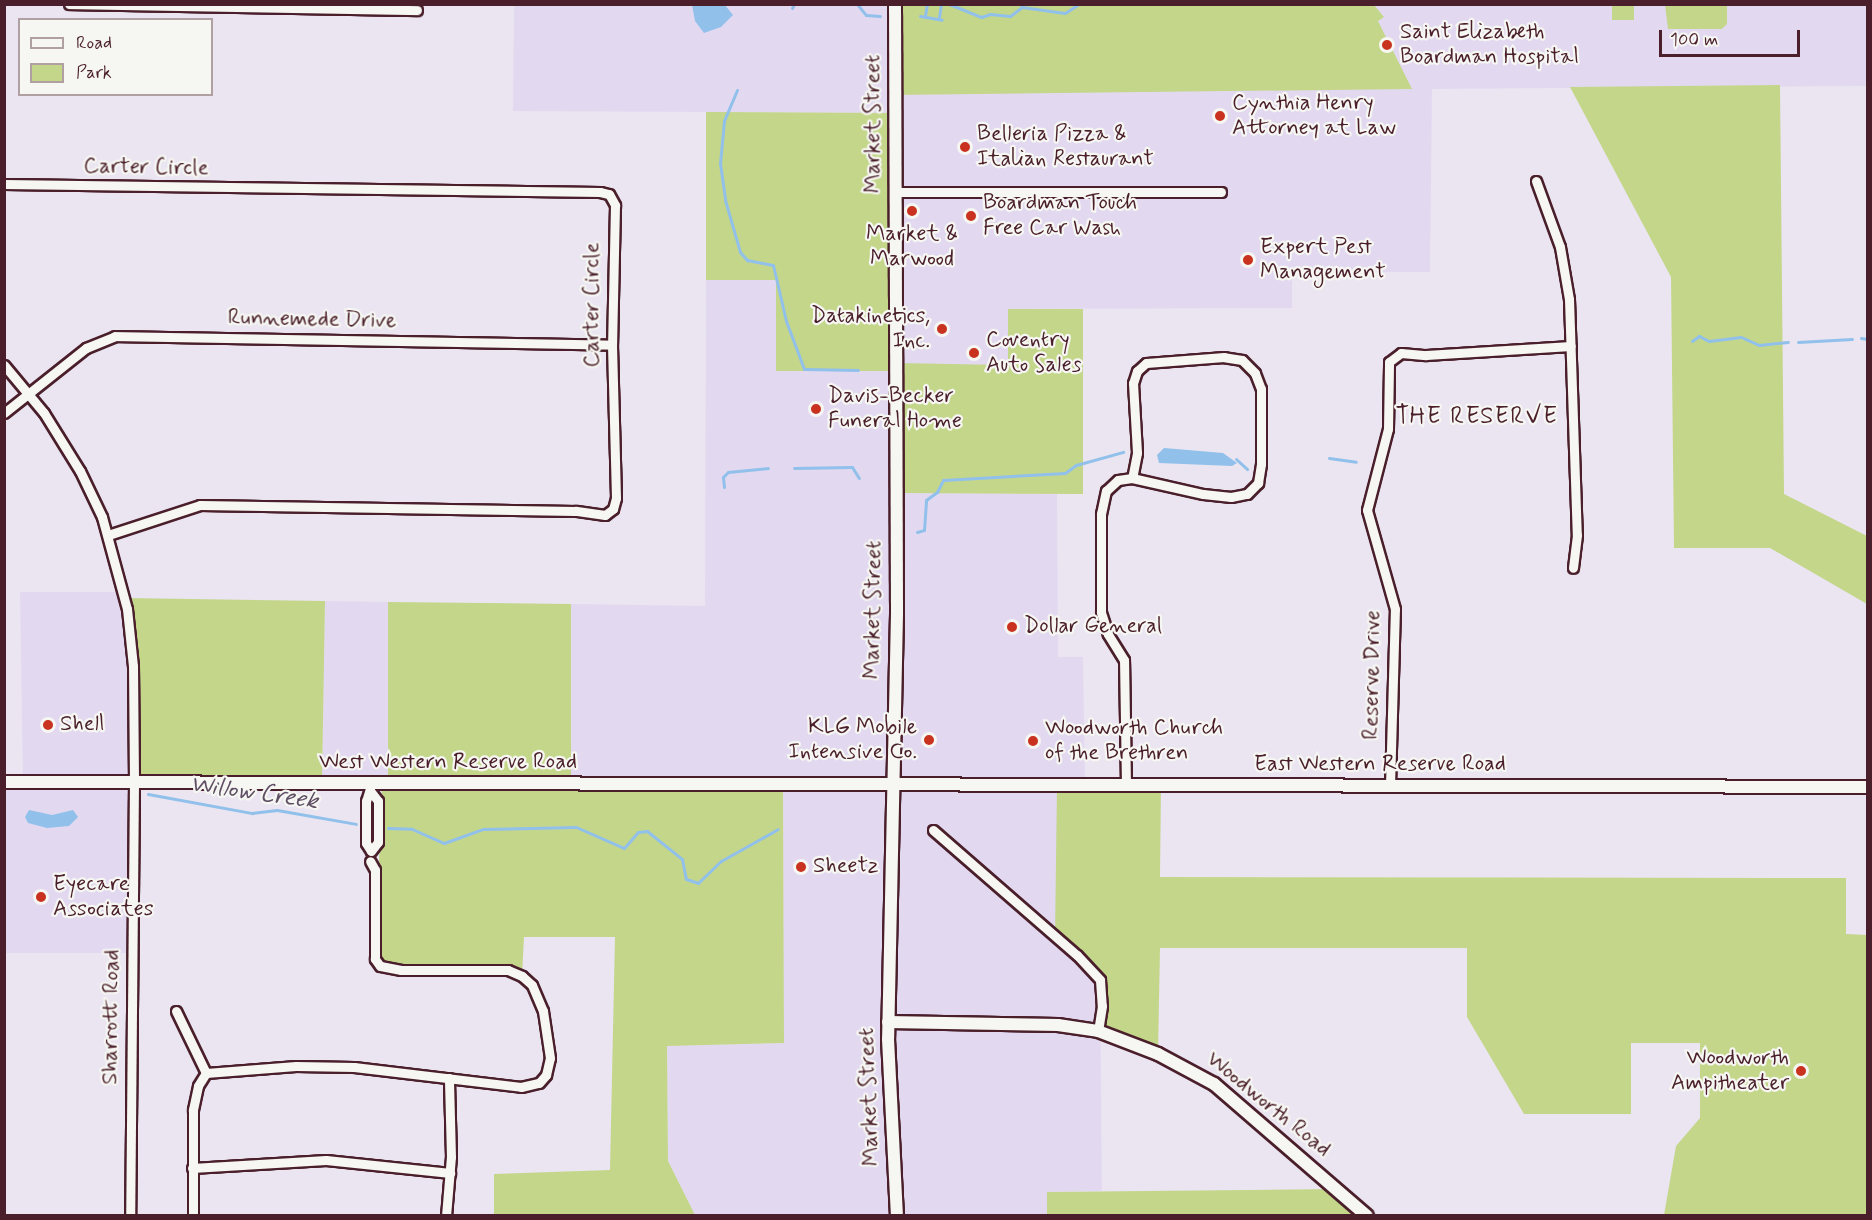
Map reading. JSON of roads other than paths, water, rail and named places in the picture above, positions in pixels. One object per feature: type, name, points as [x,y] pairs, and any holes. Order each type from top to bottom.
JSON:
[{"type":"main road","name":"Market Street","points":[[895,4],[897,614],[888,1022],[897,1215]]},
{"type":"main road","name":"West Western Reserve Road","points":[[4,782],[134,782],[371,788],[892,784]]},
{"type":"main road","name":"East Western Reserve Road","points":[[892,784],[1868,787]]},
{"type":"main road","name":"Woodworth Road","points":[[888,1022],[1019,1023],[1098,1032],[1158,1054],[1214,1084],[1367,1215]]},
{"type":"street","points":[[69,4],[354,7],[417,10]]},
{"type":"street","points":[[1536,181],[1564,263],[1571,346],[1577,535],[1573,568]]},
{"type":"street","name":"Carter Circle","points":[[4,184],[606,193],[615,212],[612,345],[616,498],[613,509],[605,515],[575,511],[200,505],[108,535]]},
{"type":"street","points":[[896,192],[1221,192]]},
{"type":"street","name":"Runnemede Drive","points":[[4,413],[95,342],[115,336],[612,345]]},
{"type":"street","name":"Reserve Drive","points":[[1390,786],[1395,609],[1367,510],[1388,429],[1389,362],[1401,353],[1425,355],[1571,346]]},
{"type":"street","points":[[1126,785],[1127,684],[1124,660],[1107,634],[1101,612],[1101,514],[1106,491],[1118,480],[1132,478],[1203,494],[1232,497],[1247,494],[1258,483],[1261,464],[1261,389],[1256,373],[1242,360],[1224,357],[1146,363],[1137,371],[1133,383],[1137,453],[1132,478]]},
{"type":"street","name":"Sharrott Road","points":[[4,365],[29,394],[80,471],[108,535],[121,580],[132,649],[134,782],[130,1215]]},
{"type":"street","points":[[371,788],[378,801],[378,842],[371,851],[366,843],[366,811],[371,788]]},
{"type":"street","points":[[933,830],[1077,955],[1100,980],[1102,1006],[1098,1032]]},
{"type":"street","points":[[206,1073],[296,1066],[354,1067],[521,1087],[539,1083],[546,1075],[550,1058],[538,995],[522,976],[508,970],[401,970],[380,966],[375,959],[375,870],[370,861]]},
{"type":"street","points":[[176,1011],[206,1073],[194,1104],[192,1215]]},
{"type":"street","points":[[446,1215],[450,1173],[449,1078]]},
{"type":"street","points":[[192,1168],[326,1160],[450,1173]]},
{"type":"water","points":[[692,5],[725,5],[733,15],[721,27],[704,33],[695,21]]},
{"type":"water","points":[[1164,448],[1223,453],[1237,463],[1232,466],[1159,463],[1157,455]]},
{"type":"water","points":[[29,810],[52,815],[73,810],[78,817],[69,826],[47,828],[28,823],[25,817]]},
{"type":"waterway","points":[[792,8],[794,4]]},
{"type":"waterway","points":[[857,4],[866,15],[880,16]]},
{"type":"waterway","points":[[925,16],[927,4]]},
{"type":"waterway","points":[[939,17],[941,4]]},
{"type":"waterway","points":[[949,4],[981,17],[990,14],[1010,16],[1022,7],[1065,13],[1079,4]]},
{"type":"waterway","points":[[920,16],[942,20]]},
{"type":"waterway","points":[[737,90],[724,121],[720,163],[725,200],[740,252],[747,260],[773,265],[786,321],[804,369],[858,370]]},
{"type":"waterway","points":[[1692,341],[1699,336],[1709,341],[1741,337],[1759,345],[1788,342]]},
{"type":"waterway","points":[[1861,338],[1868,339]]},
{"type":"waterway","points":[[1798,342],[1852,339]]},
{"type":"waterway","points":[[917,532],[924,530],[926,500],[937,492],[943,480],[1065,473],[1076,465],[1123,452]]},
{"type":"waterway","points":[[1329,458],[1356,462]]},
{"type":"waterway","points":[[1236,459],[1247,469]]},
{"type":"waterway","points":[[794,468],[852,467],[859,478]]},
{"type":"waterway","points":[[724,487],[723,477],[728,472],[768,468]]},
{"type":"waterway","name":"Willow Creek","points":[[148,794],[252,813],[277,810],[356,824]]},
{"type":"waterway","name":"Willow Creek","points":[[388,828],[412,829],[444,843],[483,829],[576,827],[624,848],[638,832],[647,831],[682,859],[686,879],[698,883],[721,861],[778,829]]},
{"type":"place","name":"Saint Elizabeth Boardman Hospital","points":[[1387,45]]},
{"type":"place","name":"Cynthia Henry Attorney at Law","points":[[1220,116]]},
{"type":"place","name":"Belleria Pizza & Italian Restaurant","points":[[965,147]]},
{"type":"place","name":"Market & Marwood","points":[[912,211]]},
{"type":"place","name":"Boardman Touch Free Car Wash","points":[[971,216]]},
{"type":"place","name":"Expert Pest Management","points":[[1248,260]]},
{"type":"place","name":"Datakinetics, Inc.","points":[[942,329]]},
{"type":"place","name":"Coventry Auto Sales","points":[[974,353]]},
{"type":"place","name":"Davis-Becker Funeral Home","points":[[816,409]]},
{"type":"place","name":"Dollar General","points":[[1012,627]]},
{"type":"place","name":"Shell","points":[[48,725]]},
{"type":"place","name":"KLG Mobile Intensive Co.","points":[[929,740]]},
{"type":"place","name":"Woodworth Church of the Brethren","points":[[1033,741]]},
{"type":"place","name":"Sheetz","points":[[801,867]]},
{"type":"place","name":"Eyecare Associates","points":[[41,897]]},
{"type":"place","name":"Woodworth Ampitheater","points":[[1801,1071]]},
{"type":"district","name":"THE RESERVE","points":[[1477,417]]}]
